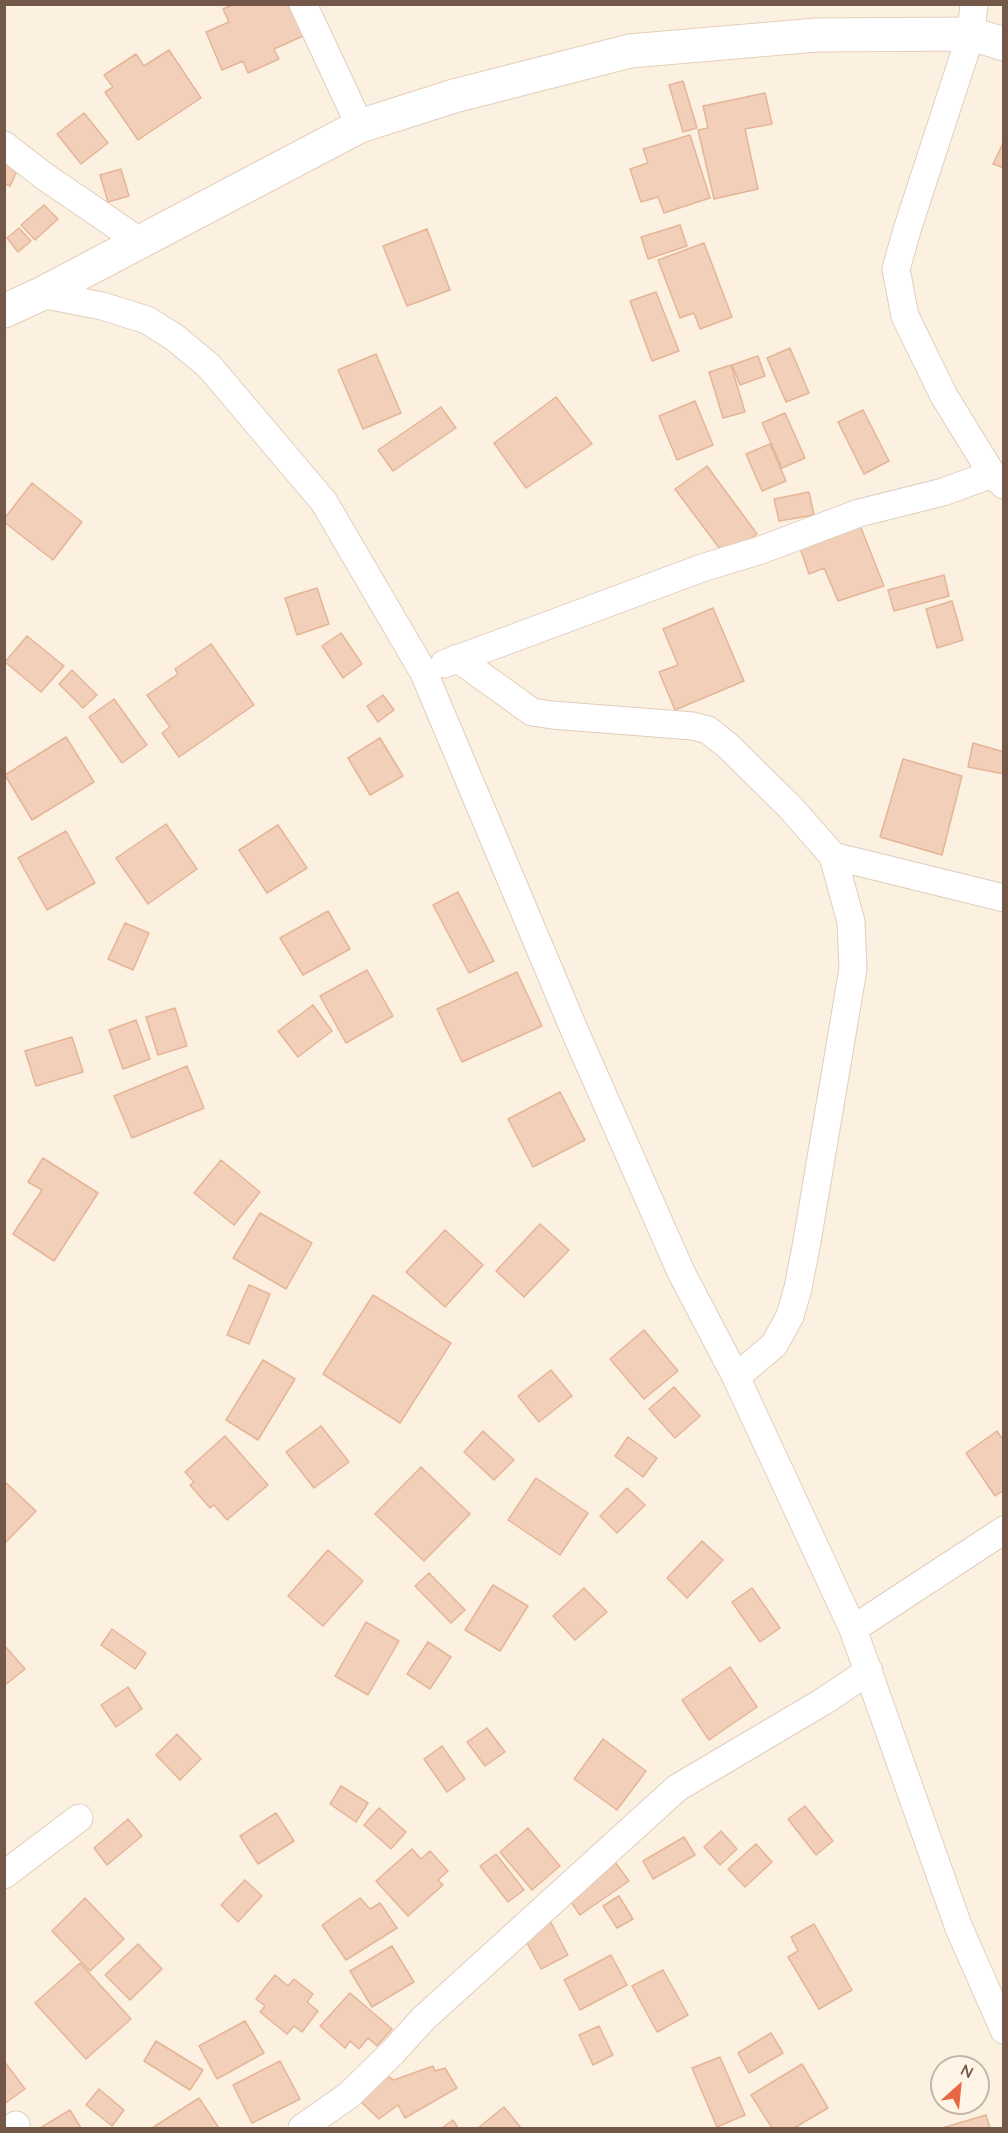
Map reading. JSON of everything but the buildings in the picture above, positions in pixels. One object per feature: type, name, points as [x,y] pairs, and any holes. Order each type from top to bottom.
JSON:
[{"type":"street","points":[[303,4],[360,126]]},
{"type":"street","points":[[424,673],[457,658],[702,567],[761,550],[859,513],[998,480],[944,396],[910,326],[896,269],[973,20]]},
{"type":"street","points":[[4,311],[41,294],[360,126],[454,96],[630,51],[973,20],[1004,44]]},
{"type":"street","points":[[4,145],[44,176],[139,242]]},
{"type":"street","points":[[41,294],[102,306],[147,320],[174,337],[209,366],[324,502],[424,673],[576,1034],[681,1272],[736,1377],[853,1629],[959,1928],[1004,2030]]},
{"type":"street","points":[[457,658],[532,712],[693,726],[708,730],[728,746],[782,799],[833,856],[851,922],[853,969],[800,1278],[790,1316],[774,1345],[736,1377]]},
{"type":"street","points":[[833,856],[1004,898]]},
{"type":"street","points":[[853,1629],[1004,1530]]},
{"type":"street","points":[[302,2128],[349,2095],[423,2019],[677,1788],[824,1701],[869,1671]]},
{"type":"street","points":[[4,1875],[79,1818]]}]
